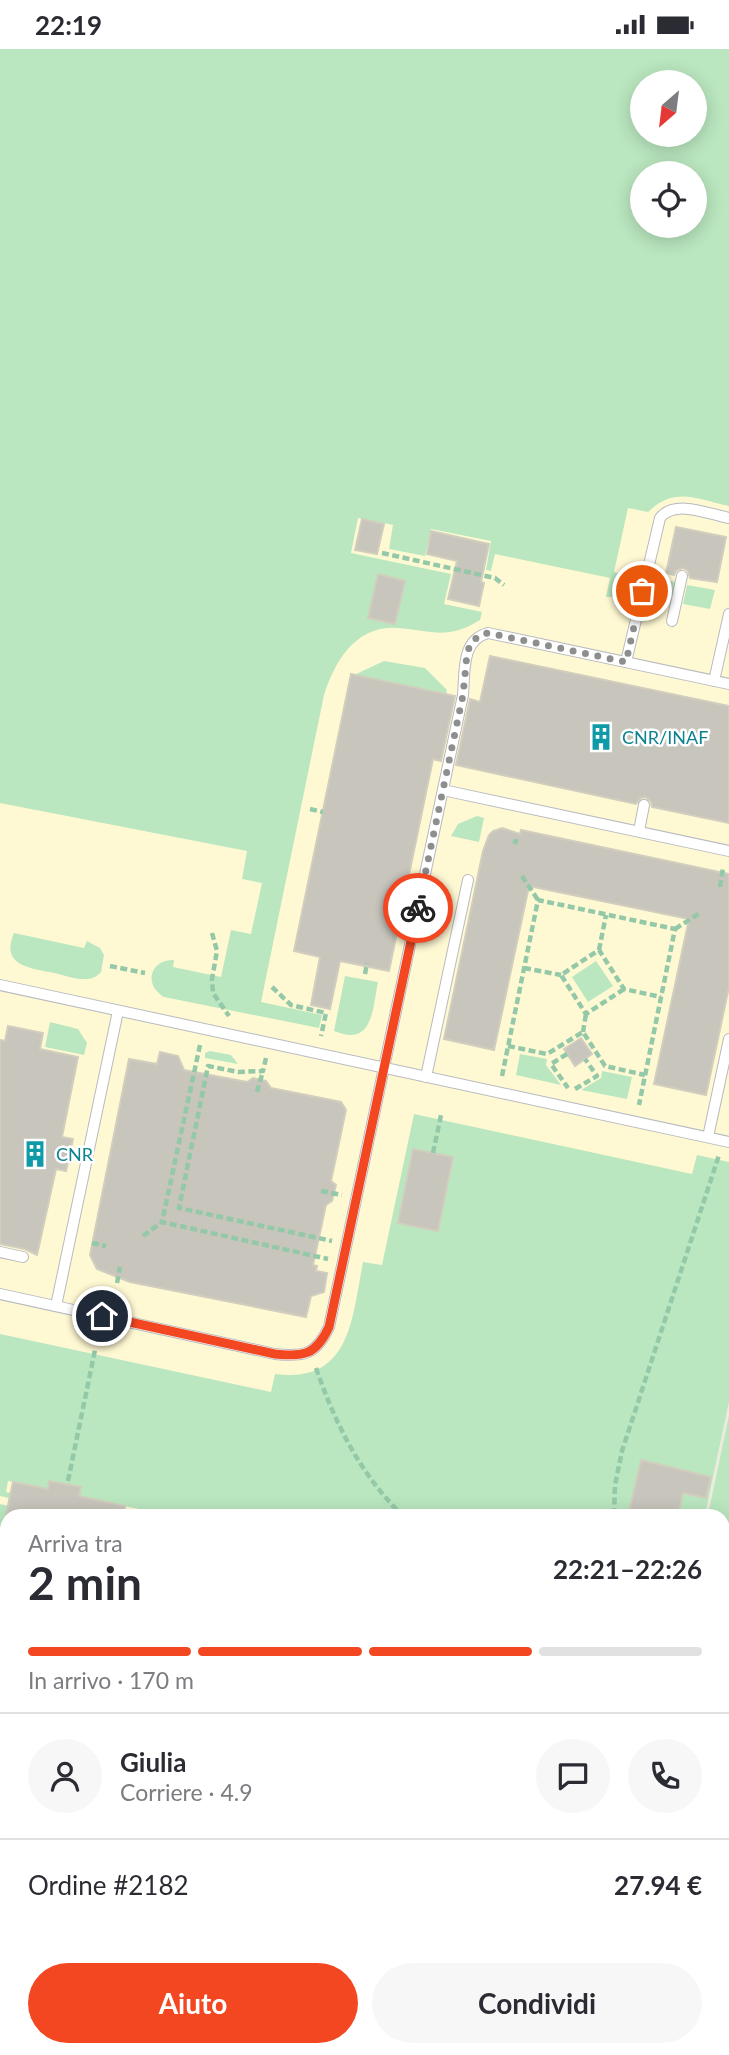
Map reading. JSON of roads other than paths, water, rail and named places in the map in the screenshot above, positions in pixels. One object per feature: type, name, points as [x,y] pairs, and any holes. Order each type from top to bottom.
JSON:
[{"type":"lane","points":[[626,662],[660,518],[664,513],[678,508],[729,517]]},
{"type":"lane","points":[[672,621],[682,576]]},
{"type":"lane","points":[[715,681],[729,614]]},
{"type":"lane","points":[[0,1294],[275,1354],[297,1356],[313,1351],[323,1341],[329,1327],[463,695],[470,645],[479,635],[488,633],[729,684]]},
{"type":"lane","points":[[443,790],[729,851]]},
{"type":"lane","points":[[639,831],[644,805]]},
{"type":"lane","points":[[426,1077],[468,880]]},
{"type":"lane","points":[[0,985],[726,1141]]},
{"type":"lane","points":[[56,1306],[118,1010]]},
{"type":"lane","points":[[708,1137],[729,1039]]},
{"type":"lane","points":[[0,1252],[23,1257]]},
{"type":"place","name":"CNR/INAF","points":[[601,737]]},
{"type":"place","name":"CNR","points":[[35,1154]]}]
